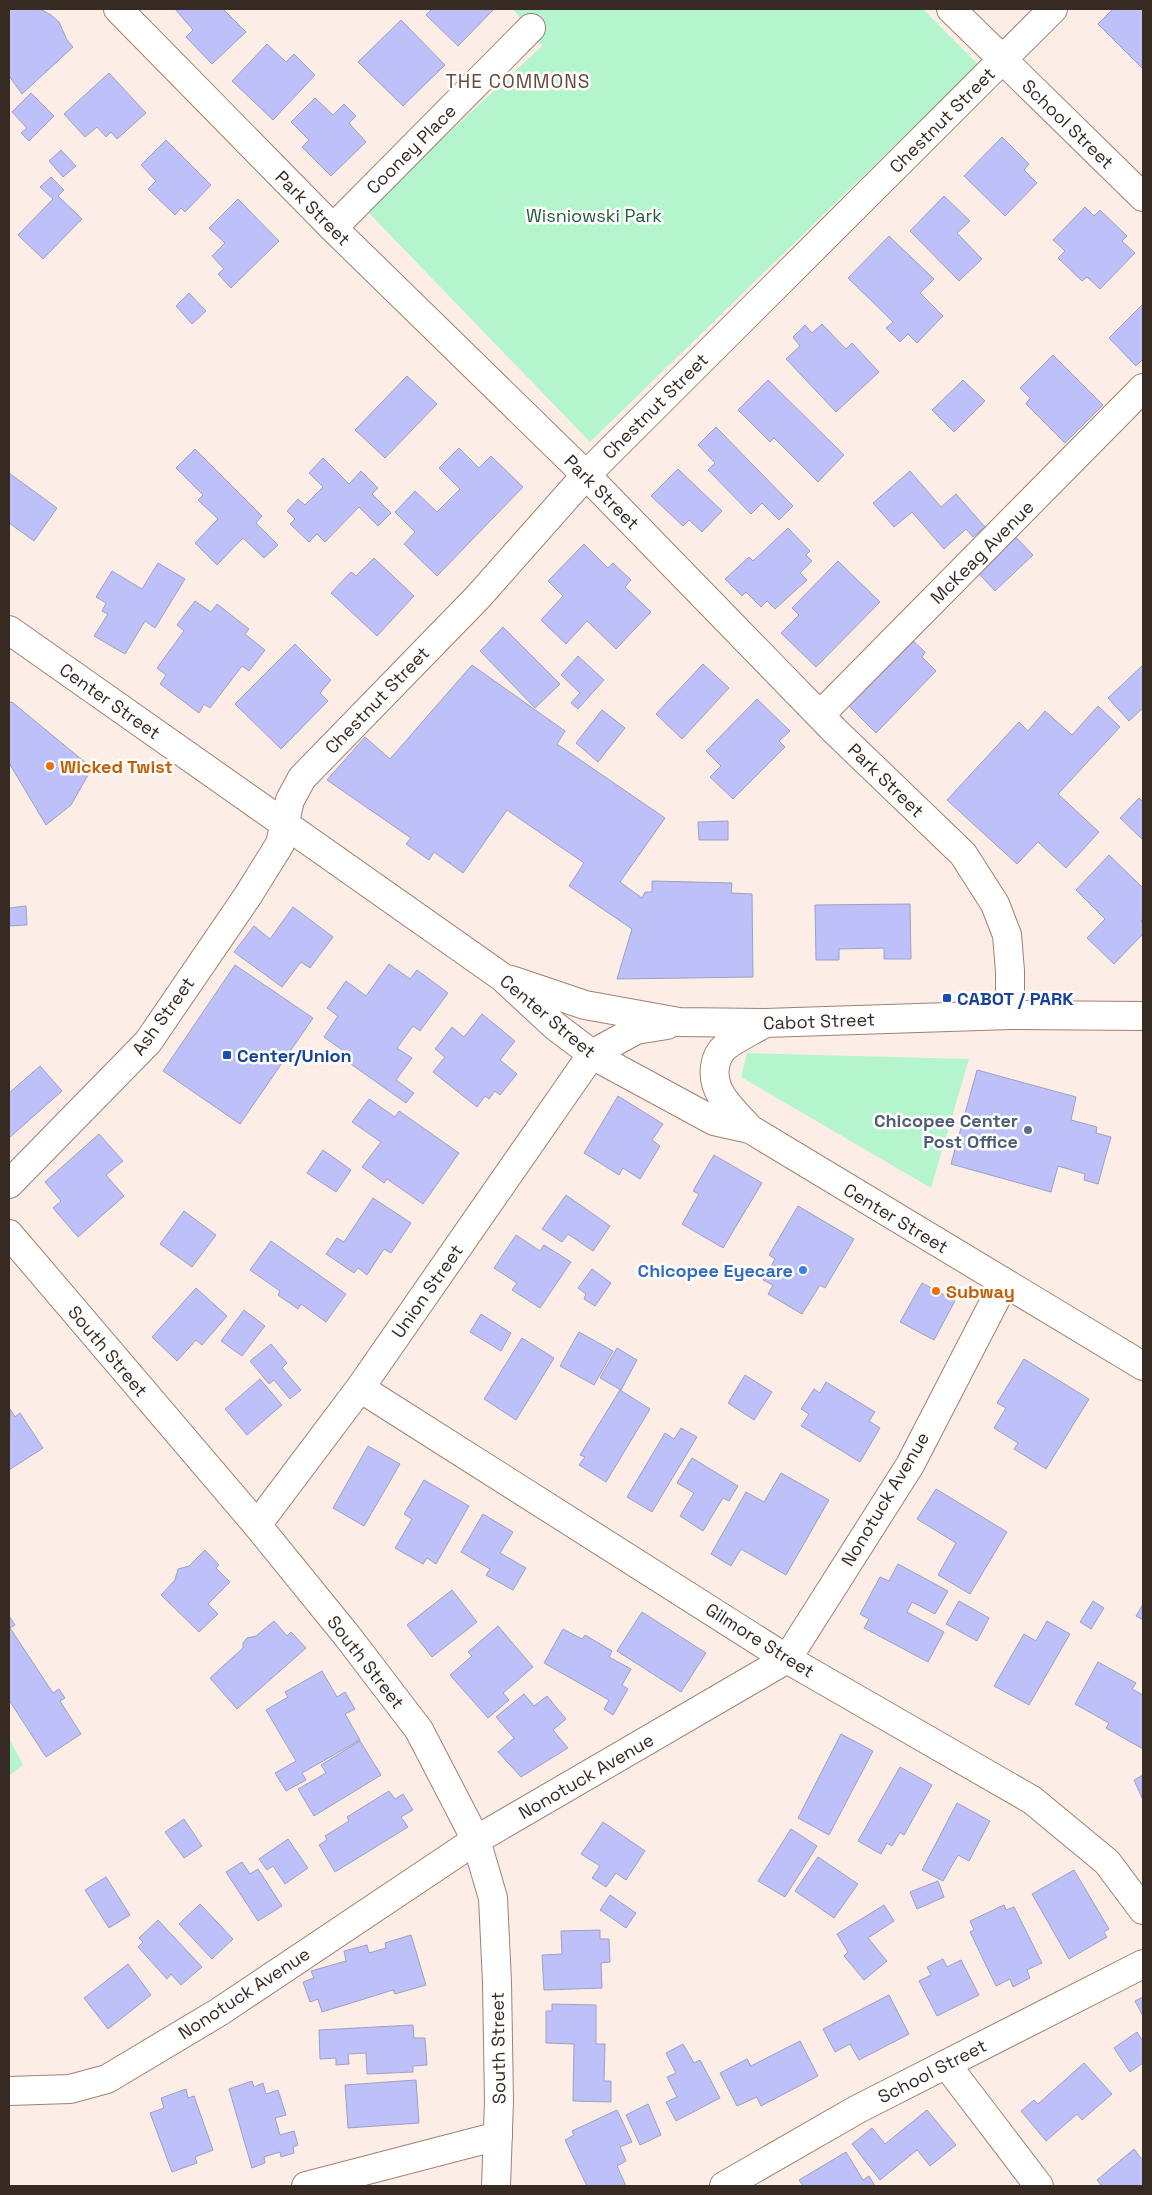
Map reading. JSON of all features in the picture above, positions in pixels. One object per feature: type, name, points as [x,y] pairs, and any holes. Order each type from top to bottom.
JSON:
[{"type":"street","name":"Park Street","points":[[118,9],[333,228],[586,475],[820,715],[963,854],[995,904],[1007,935],[1010,972],[1010,1015]]},
{"type":"street","name":"School Street","points":[[951,9],[1143,197]]},
{"type":"street","name":"Chestnut Street","points":[[285,824],[290,800],[302,778],[478,597],[586,475],[1053,9]]},
{"type":"street","name":"Cooney Place","points":[[333,228],[531,28]]},
{"type":"street","name":"McKeag Avenue","points":[[820,715],[1143,388]]},
{"type":"street","name":"Center Street","points":[[9,630],[502,977],[555,1026],[592,1054],[714,1121],[750,1129],[1143,1366]]},
{"type":"street","name":"Ash Street","points":[[9,1184],[148,1042],[247,897],[280,844],[285,824]]},
{"type":"street","name":"Cabot Street","points":[[502,977],[585,1005],[679,1022],[764,1023],[1010,1015],[1143,1016]]},
{"type":"street","points":[[592,1054],[636,1030],[679,1022]]},
{"type":"street","points":[[750,1129],[722,1098],[715,1086],[714,1072],[716,1058],[724,1048],[764,1023]]},
{"type":"street","name":"Union Street","points":[[257,1525],[360,1388],[592,1054]]},
{"type":"street","name":"South Street","points":[[9,1234],[257,1525],[348,1637],[418,1730],[476,1840],[493,1898],[497,1992],[498,2136],[496,2186]]},
{"type":"street","name":"Nonotuck Avenue","points":[[9,2091],[70,2089],[107,2079],[219,2012],[476,1840],[787,1658],[910,1465],[1004,1283]]},
{"type":"street","name":"Gilmore Street","points":[[360,1388],[787,1658],[1032,1800],[1107,1862],[1143,1910]]},
{"type":"street","name":"School Street","points":[[724,2186],[858,2109],[1143,1964]]},
{"type":"street","points":[[946,2064],[1039,2186]]},
{"type":"street","points":[[306,2186],[498,2136]]},
{"type":"green space","name":"Wisniowski Park","points":[[513,9],[923,9],[978,64],[590,442],[366,210],[542,46]]},
{"type":"green space","points":[[747,1053],[969,1059],[931,1188],[741,1077]]},
{"type":"green space","points":[[9,1738],[23,1765],[9,1776]]},
{"type":"building","points":[[9,9],[40,9],[51,15],[59,22],[67,40],[73,47],[22,94],[9,76]]},
{"type":"building","points":[[175,9],[223,9],[246,32],[212,64],[186,37],[193,30]]},
{"type":"building","points":[[432,9],[494,9],[458,46],[426,15]]},
{"type":"building","points":[[1113,9],[1143,9],[1143,69],[1098,24]]},
{"type":"building","points":[[401,20],[445,65],[403,106],[358,62]]},
{"type":"building","points":[[267,44],[286,62],[294,54],[315,75],[273,120],[232,81]]},
{"type":"building","points":[[109,73],[146,113],[117,139],[111,132],[106,137],[97,127],[85,137],[64,114]]},
{"type":"building","points":[[31,93],[54,116],[29,141],[21,133],[27,128],[12,112]]},
{"type":"building","points":[[315,98],[333,115],[344,104],[356,116],[349,123],[366,142],[331,176],[302,147],[309,140],[291,122]]},
{"type":"building","points":[[1002,137],[1029,164],[1024,170],[1037,183],[1005,216],[964,176]]},
{"type":"building","points":[[166,140],[211,185],[185,212],[181,208],[175,215],[148,189],[156,181],[141,165]]},
{"type":"building","points":[[61,150],[76,166],[63,177],[49,161]]},
{"type":"building","points":[[51,177],[64,190],[58,196],[82,219],[43,259],[18,235],[53,199],[40,187]]},
{"type":"building","points":[[944,196],[970,221],[957,233],[982,259],[959,281],[910,231]]},
{"type":"building","points":[[238,199],[279,241],[231,288],[218,274],[224,269],[212,256],[225,243],[209,228]]},
{"type":"building","points":[[1085,207],[1094,216],[1100,210],[1127,236],[1122,241],[1135,253],[1100,289],[1087,277],[1082,281],[1058,258],[1065,251],[1053,240]]},
{"type":"building","points":[[889,236],[934,279],[920,293],[943,316],[917,343],[908,334],[900,342],[886,328],[893,322],[848,278]]},
{"type":"building","points":[[189,293],[206,311],[192,324],[176,306]]},
{"type":"building","points":[[1143,304],[1143,359],[1136,366],[1109,338]]},
{"type":"building","points":[[822,324],[846,349],[852,343],[879,372],[836,412],[786,359],[800,346],[793,337],[805,325],[812,333]]},
{"type":"building","points":[[1053,355],[1103,405],[1065,443],[1026,404],[1030,398],[1020,388]]},
{"type":"building","points":[[407,376],[437,404],[385,458],[355,430]]},
{"type":"building","points":[[768,380],[844,455],[818,482],[774,438],[770,442],[738,410]]},
{"type":"building","points":[[963,380],[985,401],[954,432],[932,410]]},
{"type":"building","points":[[716,427],[793,506],[779,520],[762,503],[751,514],[708,470],[715,463],[698,445]]},
{"type":"building","points":[[459,448],[479,468],[491,456],[523,487],[437,576],[404,544],[415,532],[395,512],[415,491],[437,512],[460,489],[439,468]]},
{"type":"building","points":[[195,449],[262,516],[256,523],[278,545],[264,558],[243,538],[217,565],[195,543],[218,519],[198,500],[203,495],[176,468]]},
{"type":"building","points":[[323,458],[349,484],[361,471],[378,488],[372,494],[391,513],[378,526],[359,507],[325,542],[317,534],[309,542],[290,524],[295,519],[287,511],[298,499],[305,505],[323,487],[309,473]]},
{"type":"building","points":[[678,469],[722,511],[702,532],[689,520],[683,526],[651,496]]},
{"type":"building","points":[[910,471],[941,507],[956,494],[985,527],[973,537],[966,529],[944,549],[912,512],[894,527],[873,503]]},
{"type":"building","points":[[9,473],[57,508],[34,541],[9,523]]},
{"type":"building","points":[[788,528],[810,551],[806,555],[812,561],[800,573],[807,580],[775,609],[767,601],[761,607],[746,592],[742,596],[725,579],[749,557],[753,561]]},
{"type":"building","points":[[1009,530],[1033,555],[995,591],[972,566]]},
{"type":"building","points":[[584,544],[608,568],[613,563],[631,580],[625,587],[651,612],[616,649],[587,621],[566,644],[541,620],[563,596],[548,581]]},
{"type":"building","points":[[374,558],[414,596],[377,636],[331,593],[351,572],[356,576]]},
{"type":"building","points":[[838,561],[880,602],[816,667],[781,633],[799,615],[792,608]]},
{"type":"building","points":[[158,563],[185,579],[155,628],[145,621],[125,654],[94,636],[108,614],[102,611],[106,603],[96,597],[112,571],[142,589]]},
{"type":"building","points":[[195,601],[211,612],[217,604],[249,629],[245,634],[265,650],[249,671],[242,666],[210,708],[204,704],[199,713],[160,684],[166,675],[157,668],[184,631],[177,625]]},
{"type":"building","points":[[503,627],[560,684],[535,708],[480,651]]},
{"type":"building","points":[[908,636],[925,652],[922,657],[936,671],[876,733],[845,702]]},
{"type":"building","points":[[295,644],[331,680],[320,693],[328,701],[281,749],[235,704]]},
{"type":"building","points":[[578,656],[604,680],[578,709],[571,703],[580,693],[561,675]]},
{"type":"building","points":[[703,664],[729,688],[682,739],[656,714]]},
{"type":"building","points":[[472,665],[565,731],[557,744],[665,818],[620,882],[642,898],[645,892],[652,892],[652,881],[732,883],[731,893],[752,894],[753,977],[617,979],[632,929],[569,886],[584,863],[507,810],[463,873],[434,852],[429,860],[406,844],[411,838],[327,780],[365,737],[390,759]]},
{"type":"building","points":[[1143,665],[1143,708],[1129,721],[1108,698]]},
{"type":"building","points":[[757,699],[790,731],[779,741],[785,747],[733,799],[710,777],[721,766],[706,751]]},
{"type":"building","name":"Wicked Twist","points":[[12,702],[92,768],[71,805],[46,825],[9,763],[9,703]]},
{"type":"building","points":[[1098,706],[1120,727],[1058,794],[1099,832],[1066,868],[1038,842],[1017,864],[947,800],[1019,722],[1028,731],[1045,711],[1072,735]]},
{"type":"building","points":[[602,710],[625,728],[598,762],[576,743]]},
{"type":"building","points":[[1139,798],[1143,802],[1143,840],[1120,818]]},
{"type":"building","points":[[728,821],[728,840],[699,840],[698,822]]},
{"type":"building","points":[[1109,855],[1143,888],[1143,918],[1141,921],[1143,923],[1143,934],[1114,964],[1087,938],[1105,919],[1076,890]]},
{"type":"building","points":[[910,904],[911,959],[884,959],[884,948],[839,949],[839,960],[816,960],[815,905]]},
{"type":"building","points":[[26,906],[27,925],[9,926],[9,908]]},
{"type":"building","points":[[293,907],[333,937],[310,968],[301,962],[282,987],[234,952],[254,926],[270,939]]},
{"type":"building","points":[[389,964],[410,979],[417,970],[448,993],[420,1031],[413,1026],[397,1048],[412,1058],[396,1080],[414,1093],[406,1103],[348,1062],[352,1057],[324,1037],[338,1016],[327,1008],[346,981],[366,996]]},
{"type":"building","points":[[235,965],[313,1018],[240,1124],[163,1071]]},
{"type":"building","points":[[482,1014],[515,1041],[500,1060],[517,1074],[500,1095],[495,1091],[489,1099],[485,1096],[477,1107],[433,1072],[445,1057],[435,1049],[452,1027],[464,1037]]},
{"type":"building","points":[[40,1066],[62,1091],[9,1138],[9,1093]]},
{"type":"building","name":"Chicopee Center Post Office","points":[[977,1070],[1076,1097],[1071,1120],[1097,1127],[1096,1133],[1111,1137],[1098,1184],[1084,1180],[1085,1174],[1058,1166],[1051,1192],[951,1164]]},
{"type":"building","points":[[618,1096],[663,1124],[652,1140],[660,1146],[640,1179],[623,1168],[619,1175],[584,1153]]},
{"type":"building","points":[[369,1099],[395,1117],[399,1111],[459,1153],[423,1204],[387,1179],[384,1183],[362,1167],[381,1142],[352,1122]]},
{"type":"building","points":[[99,1134],[123,1161],[106,1175],[124,1196],[78,1237],[53,1208],[61,1201],[45,1182]]},
{"type":"building","points":[[323,1150],[351,1170],[336,1192],[307,1173]]},
{"type":"building","points":[[714,1155],[762,1183],[723,1248],[682,1224],[699,1194],[693,1191]]},
{"type":"building","points":[[566,1195],[610,1226],[593,1251],[568,1234],[562,1242],[542,1229]]},
{"type":"building","points":[[373,1198],[411,1223],[391,1253],[384,1249],[367,1275],[358,1268],[354,1273],[326,1254],[337,1238],[344,1242]]},
{"type":"building","name":"Chicopee Eyecare","points":[[798,1206],[854,1239],[825,1288],[820,1285],[802,1314],[768,1294],[773,1285],[763,1280],[775,1259],[769,1255]]},
{"type":"building","points":[[184,1211],[216,1235],[192,1267],[160,1244]]},
{"type":"building","points":[[516,1235],[540,1251],[544,1245],[571,1262],[540,1308],[512,1290],[517,1283],[494,1268]]},
{"type":"building","points":[[271,1241],[346,1294],[326,1322],[301,1304],[298,1309],[278,1295],[280,1291],[250,1270]]},
{"type":"building","points":[[592,1269],[611,1283],[595,1306],[584,1299],[586,1294],[578,1288]]},
{"type":"building","points":[[922,1283],[955,1301],[934,1340],[900,1322]]},
{"type":"building","points":[[196,1288],[227,1316],[202,1345],[196,1340],[177,1361],[152,1337]]},
{"type":"building","points":[[244,1310],[265,1326],[242,1356],[221,1341]]},
{"type":"building","points":[[481,1314],[511,1333],[501,1351],[470,1332]]},
{"type":"building","points":[[579,1332],[613,1351],[594,1385],[560,1366]]},
{"type":"building","points":[[522,1338],[554,1358],[516,1420],[484,1399]]},
{"type":"building","points":[[271,1344],[287,1363],[282,1368],[301,1390],[290,1399],[274,1380],[269,1384],[250,1361]]},
{"type":"building","points":[[617,1348],[637,1360],[621,1390],[600,1378]]},
{"type":"building","points":[[1024,1359],[1089,1399],[1046,1469],[1014,1449],[1018,1443],[994,1428],[1006,1408],[997,1403]]},
{"type":"building","points":[[745,1375],[772,1392],[754,1420],[728,1403]]},
{"type":"building","points":[[260,1379],[282,1405],[247,1435],[225,1409]]},
{"type":"building","points":[[826,1382],[875,1412],[869,1421],[880,1428],[860,1462],[801,1426],[809,1414],[801,1409],[814,1389],[820,1393]]},
{"type":"building","points":[[620,1390],[650,1409],[606,1482],[579,1465],[585,1457],[580,1455]]},
{"type":"building","points":[[10,1409],[15,1417],[20,1413],[43,1448],[9,1470]]},
{"type":"building","points":[[681,1428],[697,1437],[652,1512],[627,1497],[665,1433],[674,1439]]},
{"type":"building","points":[[368,1446],[400,1464],[364,1526],[333,1508]]},
{"type":"building","points":[[692,1458],[738,1486],[729,1501],[723,1498],[703,1531],[680,1516],[694,1493],[677,1483]]},
{"type":"building","points":[[781,1473],[829,1500],[786,1575],[741,1549],[731,1566],[711,1554],[746,1492],[764,1502]]},
{"type":"building","points":[[424,1480],[469,1506],[436,1564],[427,1558],[423,1564],[395,1548],[412,1519],[404,1514]]},
{"type":"building","points":[[936,1489],[1007,1532],[970,1594],[938,1575],[956,1543],[917,1519]]},
{"type":"building","points":[[483,1514],[513,1532],[500,1553],[526,1568],[513,1590],[486,1575],[490,1569],[461,1552]]},
{"type":"building","points":[[205,1550],[219,1565],[216,1568],[230,1582],[208,1604],[218,1614],[199,1632],[161,1595],[175,1580],[178,1569],[189,1566]]},
{"type":"building","points":[[898,1564],[948,1591],[935,1614],[912,1602],[907,1612],[944,1632],[928,1662],[864,1628],[869,1619],[860,1614],[880,1577],[889,1581]]},
{"type":"building","points":[[452,1590],[477,1622],[432,1657],[407,1625]]},
{"type":"building","points":[[959,1601],[989,1618],[977,1641],[946,1624]]},
{"type":"building","points":[[1093,1601],[1104,1608],[1091,1629],[1080,1622]]},
{"type":"building","points":[[1143,1604],[1143,1620],[1136,1616]]},
{"type":"building","points":[[642,1612],[706,1653],[681,1692],[617,1651]]},
{"type":"building","points":[[9,1616],[15,1625],[10,1628],[53,1693],[59,1689],[65,1698],[60,1701],[81,1734],[46,1757],[9,1700]]},
{"type":"building","points":[[274,1621],[287,1636],[291,1632],[306,1648],[237,1709],[210,1678],[243,1648],[243,1643],[247,1638],[256,1636]]},
{"type":"building","points":[[1047,1621],[1070,1634],[1029,1705],[994,1686],[1024,1634],[1036,1641]]},
{"type":"building","points":[[498,1626],[533,1667],[503,1693],[509,1700],[488,1718],[450,1675],[472,1656],[468,1652]]},
{"type":"building","points":[[563,1629],[582,1639],[585,1635],[612,1651],[609,1657],[631,1669],[622,1685],[628,1689],[613,1715],[604,1709],[609,1700],[544,1663]]},
{"type":"building","points":[[1098,1662],[1136,1683],[1132,1689],[1143,1695],[1143,1749],[1106,1728],[1109,1723],[1075,1704]]},
{"type":"building","points":[[322,1671],[337,1697],[345,1692],[355,1709],[345,1714],[360,1740],[302,1773],[306,1780],[286,1791],[275,1773],[296,1761],[266,1710],[288,1697],[285,1692]]},
{"type":"building","points":[[524,1694],[534,1706],[547,1696],[566,1719],[553,1730],[568,1748],[521,1777],[498,1752],[514,1738],[496,1717]]},
{"type":"building","points":[[841,1734],[873,1751],[829,1835],[798,1818]]},
{"type":"building","points":[[360,1741],[381,1775],[314,1816],[298,1789],[326,1773],[321,1765]]},
{"type":"building","points":[[900,1767],[932,1785],[904,1835],[900,1832],[892,1846],[887,1843],[881,1854],[858,1841]]},
{"type":"building","points":[[1143,1775],[1143,1800],[1134,1780]]},
{"type":"building","points":[[389,1791],[395,1799],[403,1794],[413,1810],[401,1817],[408,1827],[335,1872],[319,1845],[327,1840],[325,1836],[349,1821],[347,1817]]},
{"type":"building","points":[[957,1803],[990,1821],[969,1861],[958,1855],[943,1881],[922,1870]]},
{"type":"building","points":[[184,1819],[202,1846],[184,1858],[165,1832]]},
{"type":"building","points":[[603,1822],[645,1851],[626,1880],[616,1873],[606,1887],[592,1878],[600,1866],[581,1854]]},
{"type":"building","points":[[791,1829],[817,1846],[785,1897],[758,1881]]},
{"type":"building","points":[[288,1839],[308,1868],[285,1884],[273,1866],[267,1870],[259,1859]]},
{"type":"building","points":[[818,1857],[858,1884],[834,1918],[795,1891]]},
{"type":"building","points":[[242,1862],[250,1874],[258,1869],[282,1906],[258,1921],[226,1872]]},
{"type":"building","points":[[1074,1870],[1109,1929],[1104,1932],[1107,1937],[1069,1959],[1032,1894]]},
{"type":"building","points":[[106,1877],[130,1915],[109,1928],[85,1890]]},
{"type":"building","points":[[938,1881],[944,1897],[917,1909],[910,1892]]},
{"type":"building","points":[[610,1895],[636,1913],[626,1928],[600,1910]]},
{"type":"building","points":[[200,1904],[233,1939],[212,1959],[179,1924]]},
{"type":"building","points":[[884,1905],[894,1921],[868,1938],[887,1961],[864,1980],[844,1956],[848,1952],[837,1934]]},
{"type":"building","points":[[1004,1905],[1006,1910],[1014,1907],[1042,1963],[1027,1970],[1030,1978],[1013,1987],[1010,1979],[996,1986],[970,1932],[974,1930],[970,1921]]},
{"type":"building","points":[[158,1920],[202,1967],[181,1985],[171,1974],[167,1979],[138,1947],[143,1942],[139,1938]]},
{"type":"building","points":[[600,1930],[600,1939],[609,1939],[610,1962],[601,1963],[602,1988],[544,1990],[542,1955],[562,1954],[561,1931]]},
{"type":"building","points":[[411,1935],[426,1985],[395,1994],[393,1990],[322,2012],[318,1999],[310,2002],[303,1982],[314,1978],[311,1971],[346,1961],[344,1951],[367,1945],[369,1953],[386,1948],[385,1943]]},
{"type":"building","points":[[943,1959],[947,1967],[961,1960],[979,1995],[937,2016],[919,1981],[931,1975],[927,1967]]},
{"type":"building","points":[[128,1964],[151,1995],[108,2029],[84,1998]]},
{"type":"building","points":[[889,1995],[909,2034],[859,2060],[850,2044],[835,2052],[823,2029]]},
{"type":"building","points":[[1143,1997],[1143,2016],[1135,2001]]},
{"type":"building","points":[[552,2004],[596,2005],[596,2044],[605,2044],[604,2081],[611,2081],[611,2102],[573,2101],[574,2044],[546,2043],[546,2011],[552,2011]]},
{"type":"building","points":[[413,2025],[414,2038],[425,2038],[427,2065],[413,2066],[413,2072],[367,2074],[366,2053],[348,2054],[349,2064],[336,2065],[336,2058],[320,2059],[319,2030]]},
{"type":"building","points":[[1137,2032],[1143,2041],[1143,2063],[1130,2072],[1114,2048]]},
{"type":"building","points":[[800,2041],[818,2076],[761,2106],[757,2097],[737,2106],[720,2073],[747,2059],[751,2066]]},
{"type":"building","points":[[683,2044],[694,2063],[700,2060],[720,2098],[676,2121],[666,2102],[677,2097],[667,2077],[676,2073],[666,2053]]},
{"type":"building","points":[[1084,2063],[1112,2094],[1082,2120],[1077,2114],[1046,2141],[1021,2111],[1034,2100],[1038,2104]]},
{"type":"building","points":[[416,2080],[419,2123],[348,2128],[345,2085]]},
{"type":"building","points":[[252,2081],[254,2087],[263,2083],[266,2094],[278,2090],[286,2115],[275,2118],[280,2135],[294,2131],[298,2145],[293,2147],[294,2153],[281,2157],[280,2152],[264,2157],[265,2163],[252,2168],[229,2089]]},
{"type":"building","points":[[186,2089],[188,2098],[194,2096],[213,2150],[195,2157],[197,2163],[172,2172],[150,2113],[164,2108],[161,2098]]},
{"type":"building","points":[[648,2104],[661,2135],[640,2145],[626,2115]]},
{"type":"building","points":[[617,2110],[632,2142],[620,2147],[626,2161],[617,2166],[626,2186],[587,2186],[565,2140],[574,2135],[572,2131]]},
{"type":"building","points":[[927,2110],[956,2145],[930,2166],[917,2150],[880,2180],[852,2144],[872,2128],[885,2144]]},
{"type":"building","points":[[1134,2149],[1143,2161],[1143,2186],[1099,2186],[1101,2185],[1097,2180]]},
{"type":"building","points":[[846,2152],[863,2180],[869,2176],[875,2186],[803,2186],[799,2180]]},
{"type":"place","name":"Wicked Twist","points":[[50,766]]},
{"type":"place","name":"CABOT / PARK","points":[[947,998]]},
{"type":"place","name":"Center/Union","points":[[227,1055]]},
{"type":"place","name":"Chicopee Center Post Office","points":[[1028,1130]]},
{"type":"place","name":"Chicopee Eyecare","points":[[803,1270]]},
{"type":"place","name":"Subway","points":[[936,1291]]},
{"type":"district","name":"THE COMMONS","points":[[518,81]]}]
